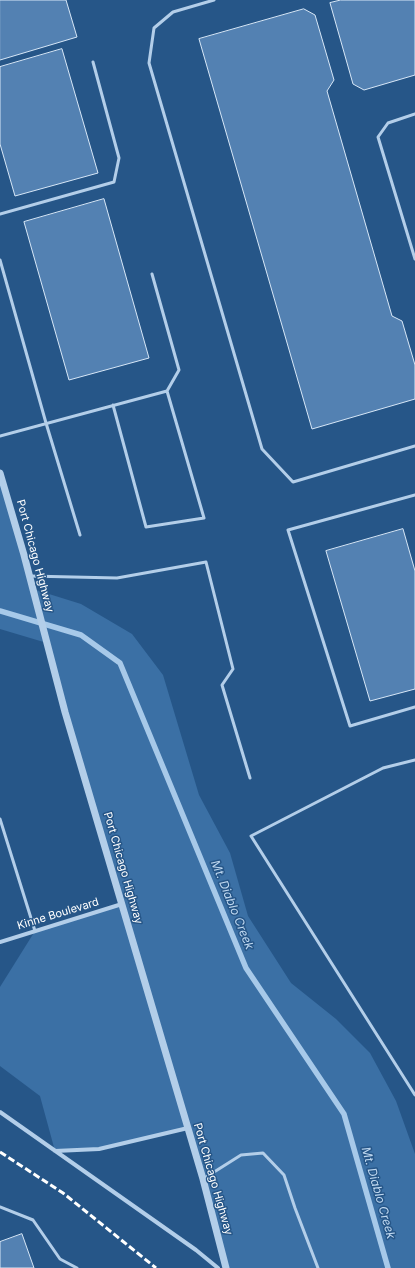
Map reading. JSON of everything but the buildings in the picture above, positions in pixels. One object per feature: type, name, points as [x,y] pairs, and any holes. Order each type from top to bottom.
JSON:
[{"type":"street","name":"Port Chicago Highway","points":[[0,473],[24,555],[65,712],[203,1179],[226,1268]]},
{"type":"street","name":"Kinne Boulevard","points":[[0,942],[122,904]]},
{"type":"street","points":[[0,1112],[196,1250],[218,1268]]},
{"type":"street","points":[[55,1151],[99,1149],[188,1128]]},
{"type":"lane","points":[[214,0],[173,12],[154,28],[150,63],[262,449],[293,482],[415,446]]},
{"type":"lane","points":[[0,214],[114,182],[119,158],[93,62]]},
{"type":"lane","points":[[415,114],[388,123],[378,137],[415,259]]},
{"type":"lane","points":[[0,260],[46,423],[80,535]]},
{"type":"lane","points":[[0,436],[167,391],[179,370],[152,274]]},
{"type":"lane","points":[[113,405],[146,527],[204,518],[167,391]]},
{"type":"lane","points":[[415,495],[288,530],[350,726],[415,707]]},
{"type":"lane","points":[[29,576],[117,578],[206,562],[233,669],[222,685],[250,778]]},
{"type":"lane","points":[[415,760],[384,768],[251,836],[415,1095]]},
{"type":"lane","points":[[0,819],[35,931]]},
{"type":"lane","points":[[203,1179],[241,1155],[263,1153],[284,1175],[318,1268]]},
{"type":"lane","points":[[0,1207],[33,1220],[60,1259],[76,1268]]},
{"type":"shaded area","points":[[0,473],[33,589],[81,604],[132,634],[163,675],[199,795],[230,853],[248,916],[291,983],[336,1019],[370,1053],[396,1101],[415,1154],[415,1268],[226,1268],[188,1128],[99,1149],[55,1151],[40,1096],[0,1066],[0,987],[35,931],[122,904],[47,643],[0,629]]},
{"type":"waterway","name":"Mt. Diablo Creek","points":[[0,611],[81,635],[120,663],[246,968],[344,1114],[388,1268]]},
{"type":"railway","points":[[0,1152],[63,1193],[156,1268]]}]
